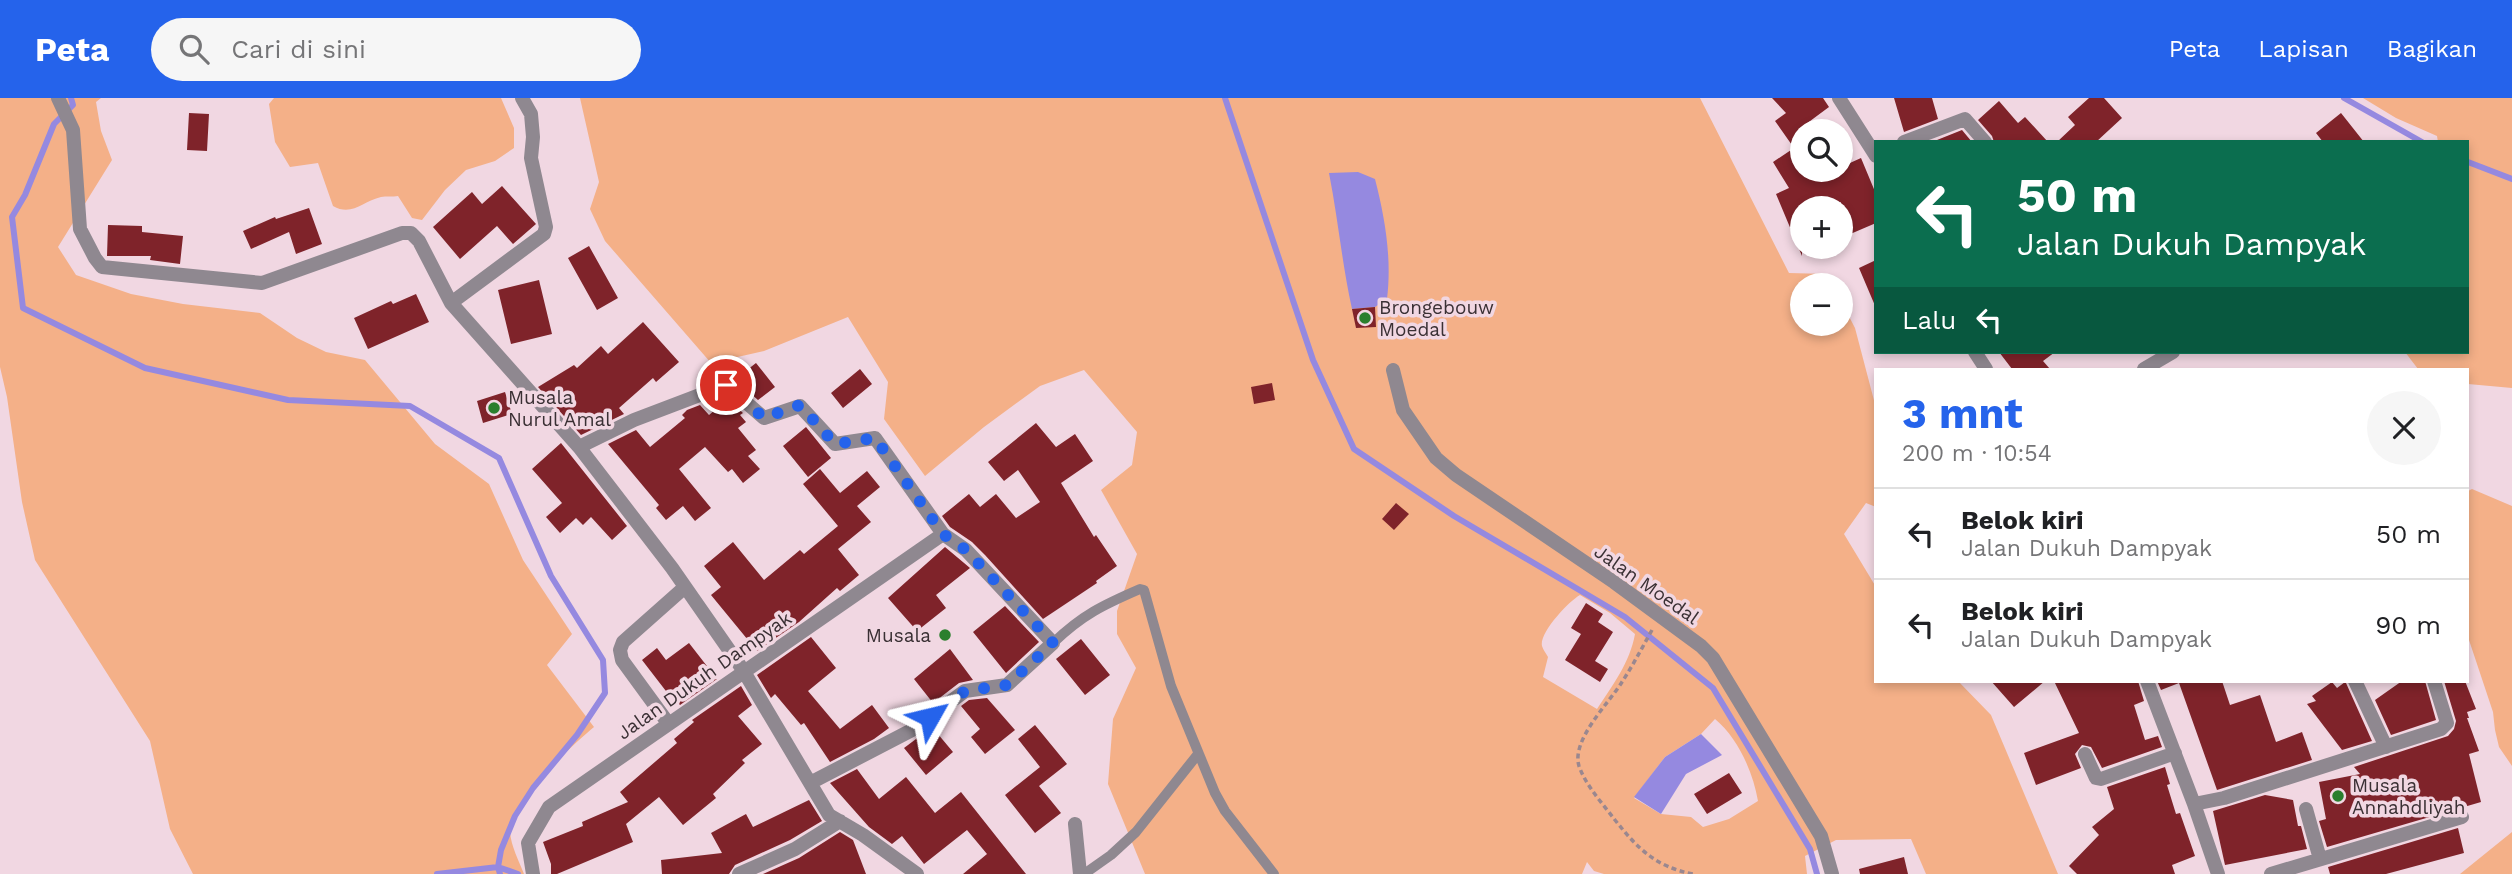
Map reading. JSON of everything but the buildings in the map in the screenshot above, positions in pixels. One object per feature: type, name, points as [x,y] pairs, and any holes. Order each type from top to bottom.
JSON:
[{"type":"street","points":[[58,98],[73,130],[80,229],[102,267],[262,283],[402,233],[411,233],[419,241],[451,303],[579,447],[685,587],[743,670],[829,815],[917,874]]},
{"type":"street","points":[[451,303],[544,234],[546,227],[531,158],[531,114],[522,98]]},
{"type":"street","points":[[1839,98],[1874,151]]},
{"type":"street","points":[[1909,140],[1965,119],[1983,140]]},
{"type":"street","points":[[2146,368],[2170,354]]},
{"type":"street","name":"Jalan Moedal","points":[[1393,370],[1403,410],[1436,458],[1456,475],[1702,646],[1713,658],[1821,836],[1832,874]]},
{"type":"street","points":[[579,447],[635,420],[726,385],[764,418],[800,405],[835,444],[875,438],[943,534],[966,550],[1053,643],[1007,685],[965,691],[912,730],[810,783]]},
{"type":"street","name":"Jalan Dukuh Dampyak","points":[[533,874],[528,843],[549,807],[743,670],[943,534]]},
{"type":"street","points":[[668,723],[622,660],[620,650],[623,642],[685,587]]},
{"type":"street","points":[[2148,683],[2218,874]]},
{"type":"street","points":[[2356,683],[2386,747]]},
{"type":"street","points":[[2194,804],[2224,798],[2441,729],[2447,723],[2435,683]]},
{"type":"street","points":[[2085,754],[2093,775],[2101,779],[2175,753]]},
{"type":"street","points":[[2306,809],[2320,859]]},
{"type":"street","points":[[2271,874],[2462,817]]},
{"type":"street","points":[[740,874],[795,849],[839,821]]},
{"type":"street","points":[[1075,824],[1082,874]]},
{"type":"lane","points":[[1053,643],[1072,624],[1095,608],[1140,589],[1144,590],[1166,672],[1198,754],[1225,811],[1274,874]]},
{"type":"lane","points":[[1082,874],[1111,855],[1136,832],[1198,754]]},
{"type":"path","points":[[1653,630],[1623,682],[1597,715],[1582,741],[1578,764],[1592,789],[1632,842],[1650,857],[1673,870],[1693,874]]},
{"type":"shaded area","points":[[0,98],[101,98],[96,102],[101,131],[112,160],[58,247],[76,275],[131,294],[183,304],[260,313],[297,338],[326,352],[365,360],[435,444],[489,484],[523,560],[572,634],[547,665],[594,727],[544,775],[520,806],[513,820],[511,837],[524,874],[193,874],[170,829],[150,741],[35,560],[22,502],[0,367]]},
{"type":"shaded area","points":[[274,98],[501,98],[514,128],[514,148],[495,161],[466,170],[445,190],[422,220],[412,218],[398,196],[381,197],[352,209],[340,209],[333,206],[318,163],[290,167],[275,142],[269,104]]},
{"type":"shaded area","points":[[580,98],[1700,98],[1790,273],[1790,336],[1853,336],[1853,324],[1855,328],[1874,400],[1874,506],[1866,503],[1844,534],[1874,584],[1874,683],[1960,683],[1991,715],[2058,874],[1926,874],[1911,839],[1836,840],[1805,856],[1807,874],[1604,874],[1594,871],[1587,862],[1582,874],[1145,874],[1108,784],[1113,719],[1136,668],[1117,634],[1117,611],[1137,554],[1101,490],[1132,465],[1137,432],[1084,370],[1040,386],[984,427],[925,476],[884,419],[888,382],[848,317],[764,351],[711,363],[605,241],[590,209],[599,182]],"holes":[[[1580,595],[1610,613],[1635,634],[1625,664],[1597,709],[1543,677],[1548,657],[1542,646],[1545,633],[1562,610]],[[1715,719],[1731,736],[1743,756],[1758,801],[1729,819],[1703,827],[1691,817],[1661,814],[1634,798],[1665,757],[1701,734]]]},
{"type":"shaded area","points":[[2363,98],[2512,98],[2512,388],[2469,384],[2469,368],[2417,368],[2407,354],[2469,354],[2469,140],[2438,140],[2437,136],[2396,118]]},
{"type":"shaded area","points":[[1358,172],[1375,179],[1387,238],[1389,268],[1387,299],[1375,307],[1352,309],[1329,173]]},
{"type":"shaded area","points":[[2472,489],[2512,506],[2512,766],[2499,747],[2493,712],[2469,640],[2469,490]]},
{"type":"shaded area","points":[[1701,734],[1722,755],[1686,774],[1661,814],[1634,797],[1665,757]]},
{"type":"shaded area","points":[[2512,832],[2512,874],[2460,874]]},
{"type":"waterway","points":[[71,98],[73,105],[54,124],[25,195],[12,217],[23,308],[145,368],[288,400],[410,406],[499,458],[551,576],[603,660],[605,693],[577,735],[533,788],[515,816],[501,850],[498,867],[500,874]]},
{"type":"waterway","points":[[1225,98],[1313,360],[1354,449],[1454,516],[1625,617],[1713,688],[1810,849],[1817,874]]},
{"type":"waterway","points":[[2344,98],[2418,140]]},
{"type":"waterway","points":[[2469,162],[2512,179]]},
{"type":"waterway","points":[[437,874],[498,867],[518,874]]},
{"type":"place","name":"Brongebouw Moedal","points":[[1365,318]]},
{"type":"place","name":"Musala Nurul Amal","points":[[494,408]]},
{"type":"place","name":"Musala","points":[[945,635]]},
{"type":"place","name":"Musala Annahdliyah","points":[[2338,796]]},
{"type":"route","points":[[726,385],[764,418],[800,405],[835,444],[875,438],[943,534],[966,550],[1053,643],[1007,685],[965,691],[930,717]]}]
